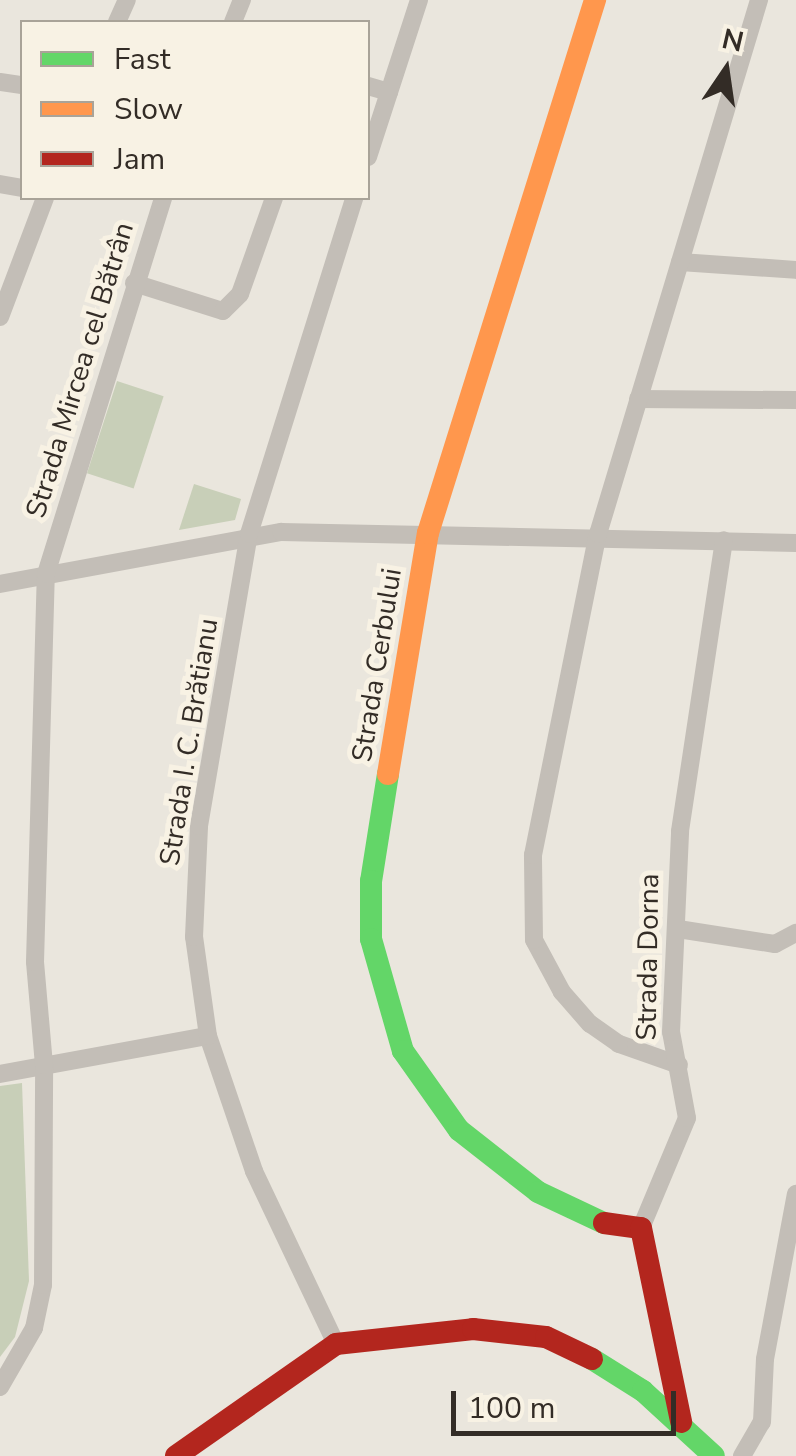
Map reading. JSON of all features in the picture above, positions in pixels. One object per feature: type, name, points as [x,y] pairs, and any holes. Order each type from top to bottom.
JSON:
[{"type":"street","points":[[370,152],[419,0]]},
{"type":"street","name":"Strada Cerbului","points":[[596,0],[428,533],[372,881],[372,939],[388,1017],[436,1100],[478,1148],[573,1211],[641,1228]]},
{"type":"street","points":[[679,1064],[645,1058],[590,1024],[562,992],[534,940],[533,855],[542,789],[598,534],[759,0]]},
{"type":"street","points":[[370,87],[389,92]]},
{"type":"street","points":[[0,316],[5,289],[45,200]]},
{"type":"street","name":"Strada Mircea cel Bătrân","points":[[0,1387],[34,1328],[44,1285],[44,1065],[35,962],[46,574],[163,200]]},
{"type":"street","points":[[134,284],[222,311],[240,294],[273,200]]},
{"type":"street","name":"Strada I. C. Brătianu","points":[[336,1344],[275,1222],[208,1036],[194,952],[200,826],[249,534],[353,200]]},
{"type":"street","points":[[680,262],[796,270]]},
{"type":"street","points":[[638,399],[796,400]]},
{"type":"street","points":[[0,584],[249,534],[598,534],[796,543]]},
{"type":"street","name":"Strada Dorna","points":[[641,1228],[687,1118],[671,1032],[680,831],[724,540]]},
{"type":"street","points":[[678,929],[775,944],[796,933]]},
{"type":"street","points":[[0,1074],[208,1036]]},
{"type":"street","points":[[742,1456],[762,1422],[765,1359],[796,1194]]},
{"type":"street","points":[[641,1228],[681,1422]]},
{"type":"street","points":[[176,1456],[336,1344],[431,1331],[546,1337],[613,1370],[681,1422],[714,1456]]},
{"type":"green space","points":[[117,381],[164,396],[134,488],[87,473]]},
{"type":"green space","points":[[194,484],[241,499],[235,520],[179,530]]},
{"type":"green space","points":[[22,1083],[29,1281],[15,1337],[0,1357],[0,1086]]},
{"type":"traffic: fast","points":[[388,774],[371,881],[371,939],[403,1051],[459,1130],[538,1192],[604,1223]]},
{"type":"traffic: fast","points":[[592,1359],[643,1391],[714,1456]]},
{"type":"traffic: slow","points":[[388,774],[428,533],[595,0]]},
{"type":"traffic: jam","points":[[604,1223],[641,1228],[681,1422]]},
{"type":"traffic: jam","points":[[176,1456],[336,1344],[473,1329],[546,1337],[592,1359]]}]
